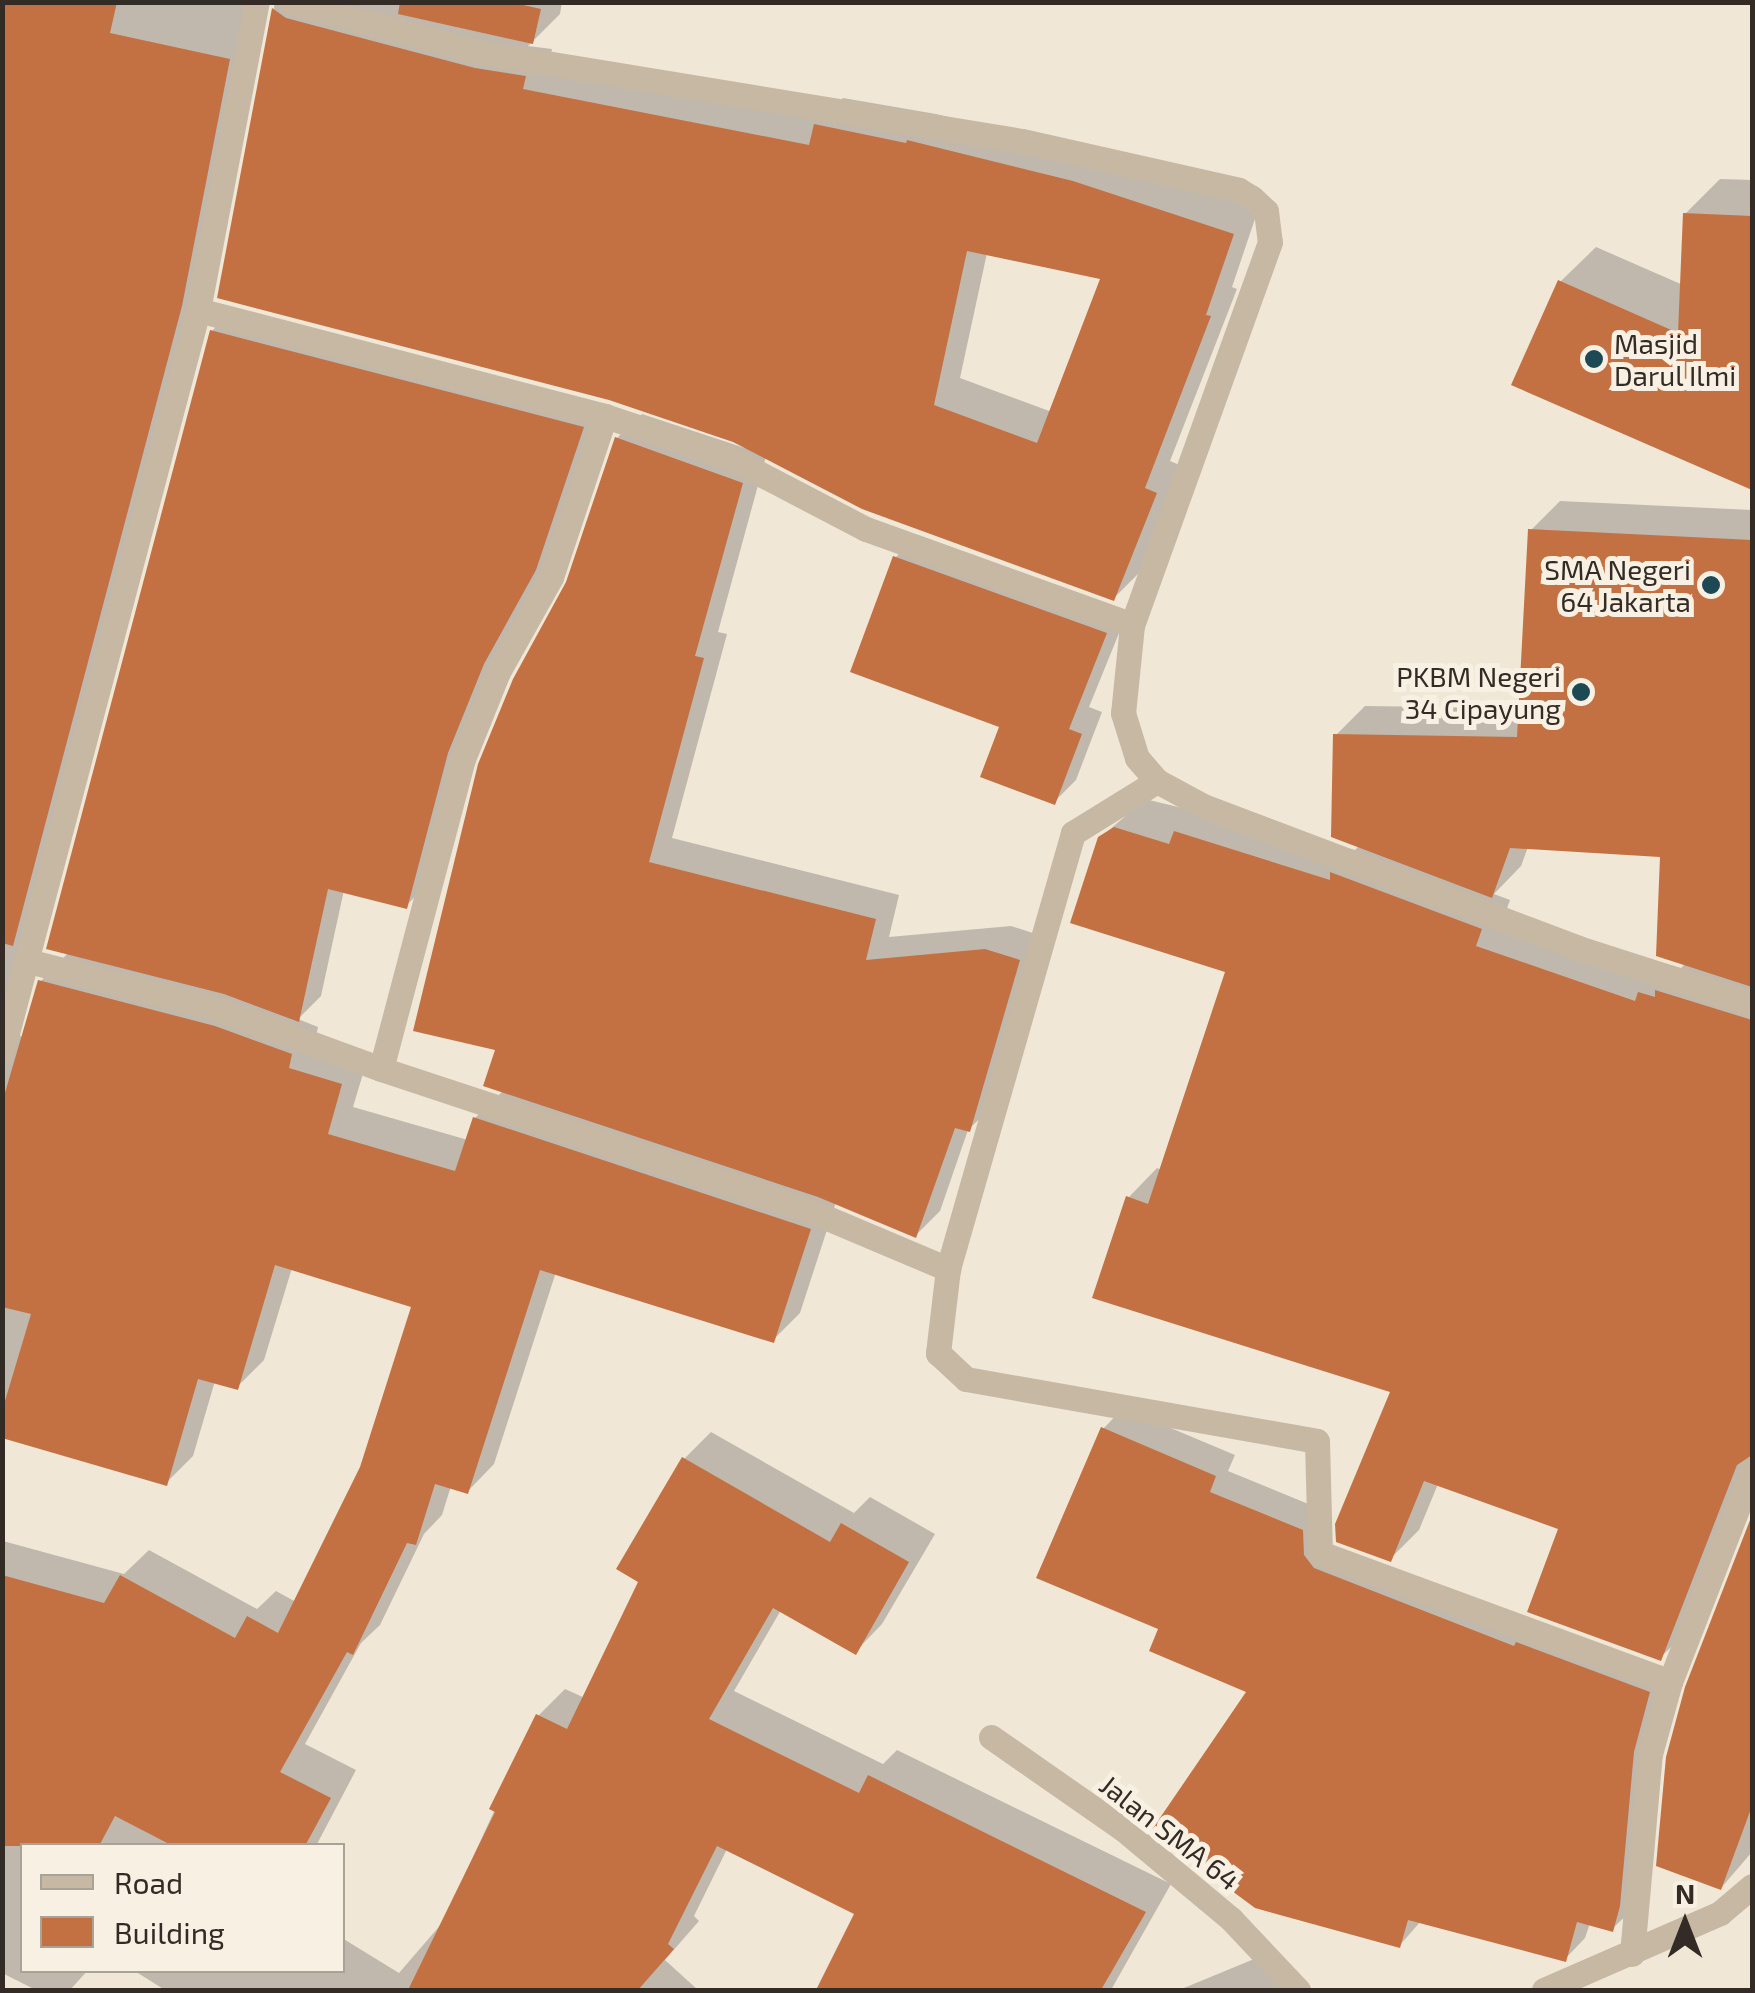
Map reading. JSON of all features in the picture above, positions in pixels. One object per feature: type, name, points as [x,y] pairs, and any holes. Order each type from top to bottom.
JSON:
[{"type":"street","points":[[2,1052],[198,310],[258,2]]},
{"type":"street","points":[[290,2],[327,7],[479,52],[1022,141],[1239,190],[1252,198],[1266,211],[1270,242],[1132,624],[1123,713],[1137,758],[1157,781],[1203,806],[1578,948],[1752,1004]]},
{"type":"street","points":[[198,310],[604,416],[728,457],[866,529],[1132,624]]},
{"type":"street","points":[[381,1070],[463,759],[498,672],[551,577],[604,416]]},
{"type":"street","points":[[1157,781],[1073,833],[948,1270],[938,1353],[966,1379],[1317,1441],[1320,1553],[1670,1682]]},
{"type":"street","points":[[28,961],[220,1010],[381,1070],[814,1212],[948,1270]]},
{"type":"street","points":[[1632,1954],[1650,1754],[1670,1682],[1752,1471]]},
{"type":"street","name":"Jalan SMA 64","points":[[991,1737],[1123,1829],[1231,1920],[1298,1990]]},
{"type":"street","points":[[1544,1990],[1720,1913],[1752,1886]]},
{"type":"building","points":[[2,2],[117,2],[110,33],[230,59],[182,306],[13,946],[2,943]]},
{"type":"building","points":[[400,2],[510,2],[541,9],[533,44],[398,14]]},
{"type":"building","points":[[272,8],[286,18],[475,68],[526,76],[523,89],[809,145],[814,124],[906,143],[907,140],[1073,181],[1234,234],[1206,315],[1211,316],[1145,488],[1157,493],[1114,601],[862,509],[733,442],[609,400],[217,298]],"holes":[[[967,251],[1100,279],[1037,443],[934,405]]]},
{"type":"building","points":[[1683,213],[1752,216],[1752,490],[1511,385],[1558,280],[1678,333]]},
{"type":"building","points":[[210,330],[584,427],[536,570],[484,664],[448,753],[407,909],[328,889],[299,1022],[224,994],[46,949]]},
{"type":"building","points":[[615,437],[743,483],[695,656],[704,658],[649,862],[876,919],[866,960],[985,949],[1020,960],[970,1132],[955,1128],[916,1238],[818,1197],[483,1086],[495,1050],[413,1031],[478,764],[513,679],[566,582]]},
{"type":"building","points":[[1528,529],[1752,540],[1752,987],[1656,956],[1660,857],[1510,848],[1492,898],[1331,837],[1333,734],[1517,737]]},
{"type":"building","points":[[893,556],[1107,633],[1069,729],[1082,734],[1055,805],[980,777],[999,727],[850,672]]},
{"type":"building","points":[[1114,827],[1169,844],[1174,831],[1330,880],[1330,872],[1482,929],[1476,946],[1635,1001],[1638,992],[1655,997],[1655,990],[1752,1020],[1752,1455],[1737,1465],[1661,1661],[1527,1612],[1558,1529],[1424,1481],[1391,1562],[1336,1542],[1335,1524],[1390,1392],[1092,1298],[1126,1196],[1148,1204],[1225,972],[1070,923],[1098,837]]},
{"type":"building","points":[[38,980],[215,1026],[292,1054],[289,1068],[342,1084],[328,1134],[455,1171],[473,1117],[811,1229],[774,1343],[540,1270],[468,1494],[435,1484],[416,1545],[407,1543],[353,1655],[347,1652],[280,1772],[331,1798],[307,1843],[167,1843],[115,1816],[101,1843],[2,1846],[2,1575],[104,1603],[120,1575],[235,1638],[247,1616],[278,1633],[360,1467],[411,1307],[275,1265],[238,1390],[198,1379],[167,1486],[2,1438],[2,1411],[31,1314],[2,1307],[2,1103]]},
{"type":"building","points":[[1101,1427],[1216,1476],[1210,1492],[1303,1530],[1304,1555],[1314,1568],[1514,1646],[1516,1642],[1650,1692],[1634,1752],[1620,1906],[1613,1932],[1577,1922],[1566,1962],[1408,1920],[1400,1948],[1255,1908],[1151,1831],[1246,1692],[1149,1651],[1158,1629],[1036,1578]]},
{"type":"building","points":[[682,1457],[830,1542],[841,1523],[909,1562],[856,1655],[773,1608],[709,1719],[859,1793],[868,1775],[1146,1912],[1101,1990],[816,1990],[854,1914],[717,1846],[668,1944],[674,1949],[638,1990],[408,1990],[495,1812],[489,1809],[536,1714],[567,1729],[638,1582],[616,1569]]},
{"type":"building","points":[[1752,1515],[1752,1806],[1721,1890],[1656,1866],[1666,1757],[1685,1687]]},
{"type":"place","name":"Masjid Darul Ilmi","points":[[1594,359]]},
{"type":"place","name":"SMA Negeri 64 Jakarta","points":[[1711,585]]},
{"type":"place","name":"PKBM Negeri 34 Cipayung","points":[[1581,692]]}]
